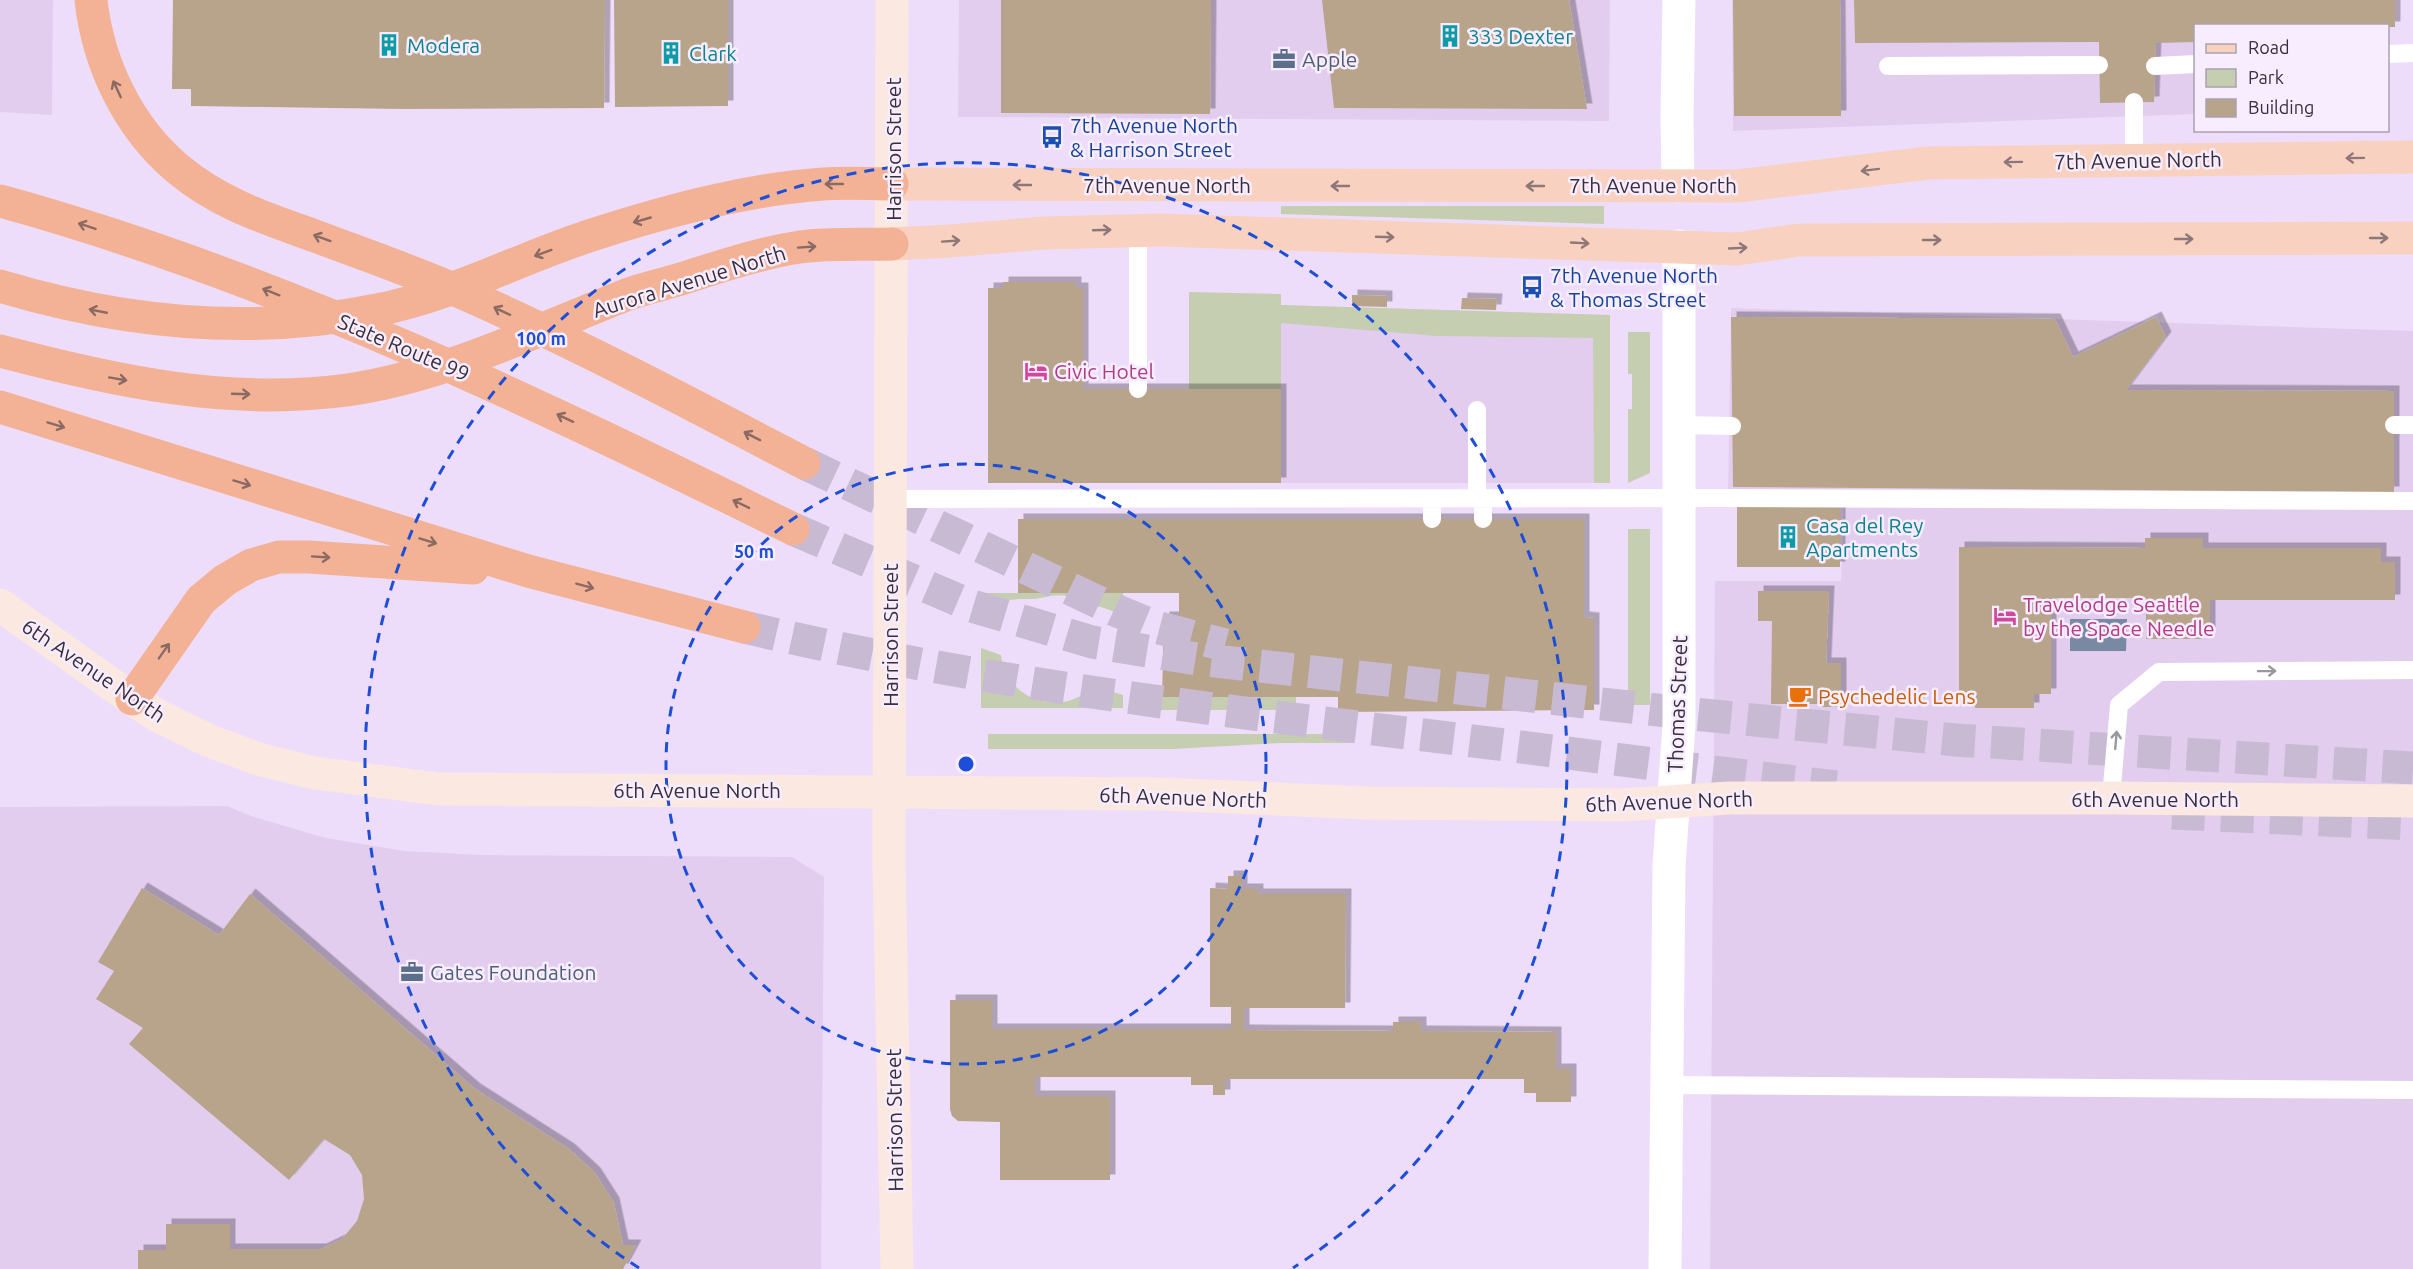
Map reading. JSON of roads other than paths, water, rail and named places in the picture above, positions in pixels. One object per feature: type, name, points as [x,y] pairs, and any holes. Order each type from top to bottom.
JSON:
[{"type":"highway","points":[[91,0],[94,24],[106,65],[124,104],[148,139],[177,169],[211,193],[247,212],[466,295],[646,381],[804,463]]},
{"type":"highway","points":[[0,286],[97,311],[177,322],[244,325],[312,321],[379,310],[444,291],[598,233],[695,207],[756,194],[825,184],[892,184]]},
{"type":"highway","name":"State Route 99","points":[[0,201],[158,249],[374,333],[567,419],[793,530]]},
{"type":"highway","name":"Aurora Avenue North","points":[[0,351],[116,379],[183,389],[238,395],[293,395],[348,389],[402,379],[517,340],[629,294],[746,259],[801,247],[892,244]]},
{"type":"highway","points":[[0,407],[528,572],[744,627]]},
{"type":"highway","points":[[132,699],[201,600],[225,580],[251,565],[279,557],[309,557],[528,572]]},
{"type":"main road","name":"Harrison Street","points":[[892,0],[889,792],[897,1269]]},
{"type":"main road","name":"7th Avenue North","points":[[892,184],[1738,186],[1928,163],[2413,157]]},
{"type":"main road","points":[[892,244],[1044,233],[1138,230],[1737,249],[1800,240],[2413,238]]},
{"type":"main road","name":"6th Avenue North","points":[[0,605],[132,699],[160,717],[210,741],[261,760],[315,772],[438,789],[1161,794],[1280,801],[1622,805],[1729,798],[2413,801]]},
{"type":"street","points":[[1678,186],[1679,0]]},
{"type":"street","name":"Thomas Street","points":[[1665,1269],[1669,865],[1678,725],[1679,246]]},
{"type":"lane","points":[[2389,54],[2413,53]]},
{"type":"lane","points":[[2155,66],[2194,64]]},
{"type":"lane","points":[[1888,66],[2100,65]]},
{"type":"lane","points":[[2134,102],[2134,160]]},
{"type":"lane","points":[[1138,230],[1138,389]]},
{"type":"lane","points":[[1478,410],[1480,499],[1483,519]]},
{"type":"lane","points":[[1679,425],[1732,426]]},
{"type":"lane","points":[[2394,425],[2413,425]]},
{"type":"lane","points":[[891,499],[1138,491],[1432,499],[2413,501]]},
{"type":"lane","points":[[1432,499],[1432,519]]},
{"type":"lane","points":[[2111,798],[2119,705],[2159,672],[2413,669]]},
{"type":"lane","points":[[1666,1085],[2413,1090]]},
{"type":"water","points":[[2070,619],[2127,619],[2126,651],[2070,651]]},
{"type":"tunnel","points":[[804,463],[1115,610],[1156,627],[1225,645]]},
{"type":"tunnel","points":[[793,529],[972,606],[1092,642],[1197,659],[1693,714],[1956,740],[2413,768]]},
{"type":"tunnel","points":[[744,627],[908,662],[1074,689],[1836,787]]},
{"type":"tunnel","points":[[2172,813],[2413,824]]},
{"type":"place","name":"333 Dexter","points":[[1450,36]]},
{"type":"place","name":"Modera","points":[[389,45]]},
{"type":"place","name":"Clark","points":[[671,53]]},
{"type":"place","name":"Apple","points":[[1284,59]]},
{"type":"place","name":"7th Avenue North & Harrison Street","points":[[1052,137]]},
{"type":"place","name":"7th Avenue North & Thomas Street","points":[[1532,287]]},
{"type":"place","name":"Civic Hotel","points":[[1036,371]]},
{"type":"place","name":"Casa del Rey Apartments","points":[[1788,537]]},
{"type":"place","name":"Travelodge Seattle by the Space Needle","points":[[2005,616]]},
{"type":"place","name":"Psychedelic Lens","points":[[1800,696]]},
{"type":"place","name":"Gates Foundation","points":[[412,972]]}]
